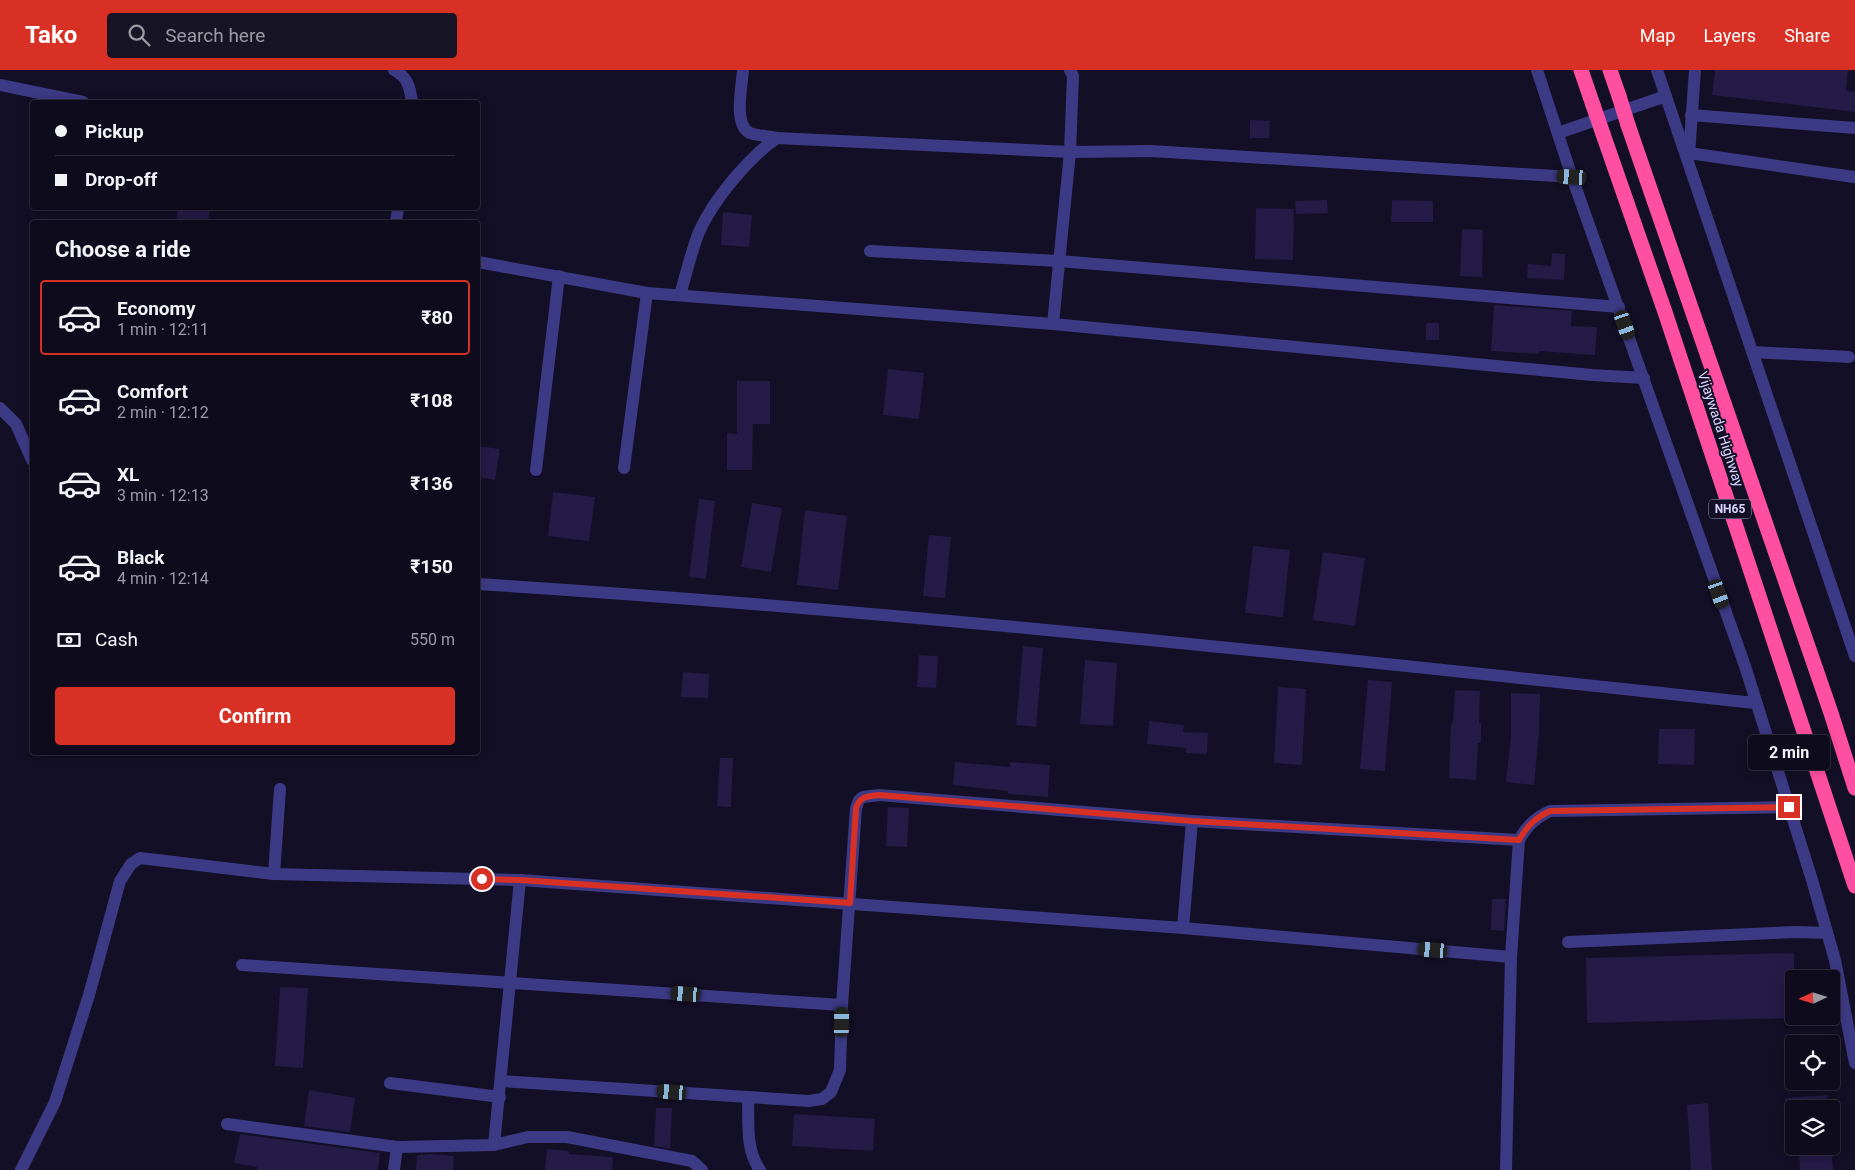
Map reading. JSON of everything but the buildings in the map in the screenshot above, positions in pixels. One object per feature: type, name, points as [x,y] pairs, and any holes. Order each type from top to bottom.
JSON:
[{"type":"highway","name":"Vijaywada Highway","points":[[1581,70],[1665,312],[1855,886]]},
{"type":"highway","name":"Vijaywada Highway","points":[[1610,70],[1831,713],[1855,788]]},
{"type":"street","points":[[394,70],[407,80],[412,100]]},
{"type":"street","points":[[743,70],[740,119],[743,128],[750,133],[778,138],[1070,152],[1151,151],[1572,177]]},
{"type":"street","points":[[1054,324],[1070,152],[1073,76],[1070,70]]},
{"type":"street","points":[[1538,70],[1572,177],[1745,666],[1835,960],[1855,1063]]},
{"type":"street","points":[[1657,70],[1689,158],[1752,352],[1849,623],[1855,656]]},
{"type":"street","points":[[1689,158],[1695,70]]},
{"type":"street","points":[[0,85],[73,100]]},
{"type":"street","points":[[1558,133],[1666,96]]},
{"type":"street","points":[[1691,115],[1855,128]]},
{"type":"street","points":[[680,295],[699,232],[719,197],[767,145],[778,138]]},
{"type":"street","points":[[1689,158],[1854,177]]},
{"type":"street","points":[[870,251],[1059,261],[1619,307]]},
{"type":"street","points":[[480,263],[560,276],[647,293],[1054,324],[1592,375],[1644,378]]},
{"type":"street","points":[[536,470],[560,276]]},
{"type":"street","points":[[624,468],[647,293]]},
{"type":"street","points":[[1752,352],[1849,357]]},
{"type":"street","points":[[0,408],[16,424],[30,456]]},
{"type":"street","points":[[480,584],[651,595],[1263,651],[1756,703]]},
{"type":"street","points":[[274,874],[280,789]]},
{"type":"street","points":[[502,1081],[809,1101],[822,1099],[831,1092],[840,1070],[842,1005],[856,808],[859,800],[869,796],[889,795],[1192,821],[1519,840]]},
{"type":"street","points":[[1506,1170],[1510,957],[1519,840],[1527,827],[1536,818],[1550,811],[1789,807]]},
{"type":"street","points":[[1183,928],[1192,821]]},
{"type":"street","points":[[21,1170],[55,1102],[89,995],[120,881],[131,864],[140,858],[274,874],[520,880],[1183,928],[1510,957]]},
{"type":"street","points":[[494,1145],[502,1081],[520,880]]},
{"type":"street","points":[[1568,942],[1796,932],[1827,933]]},
{"type":"street","points":[[242,965],[842,1005]]},
{"type":"street","points":[[390,1083],[500,1097]]},
{"type":"street","points":[[748,1097],[750,1148],[755,1163],[760,1170]]},
{"type":"street","points":[[227,1124],[397,1147],[494,1145],[528,1137],[567,1137],[692,1161],[702,1170]]},
{"type":"street","points":[[394,1170],[397,1147]]},
{"type":"route","points":[[482,879],[850,903],[856,808],[859,800],[863,797],[879,795],[1192,821],[1519,840],[1527,827],[1536,818],[1550,811],[1789,807]]}]
